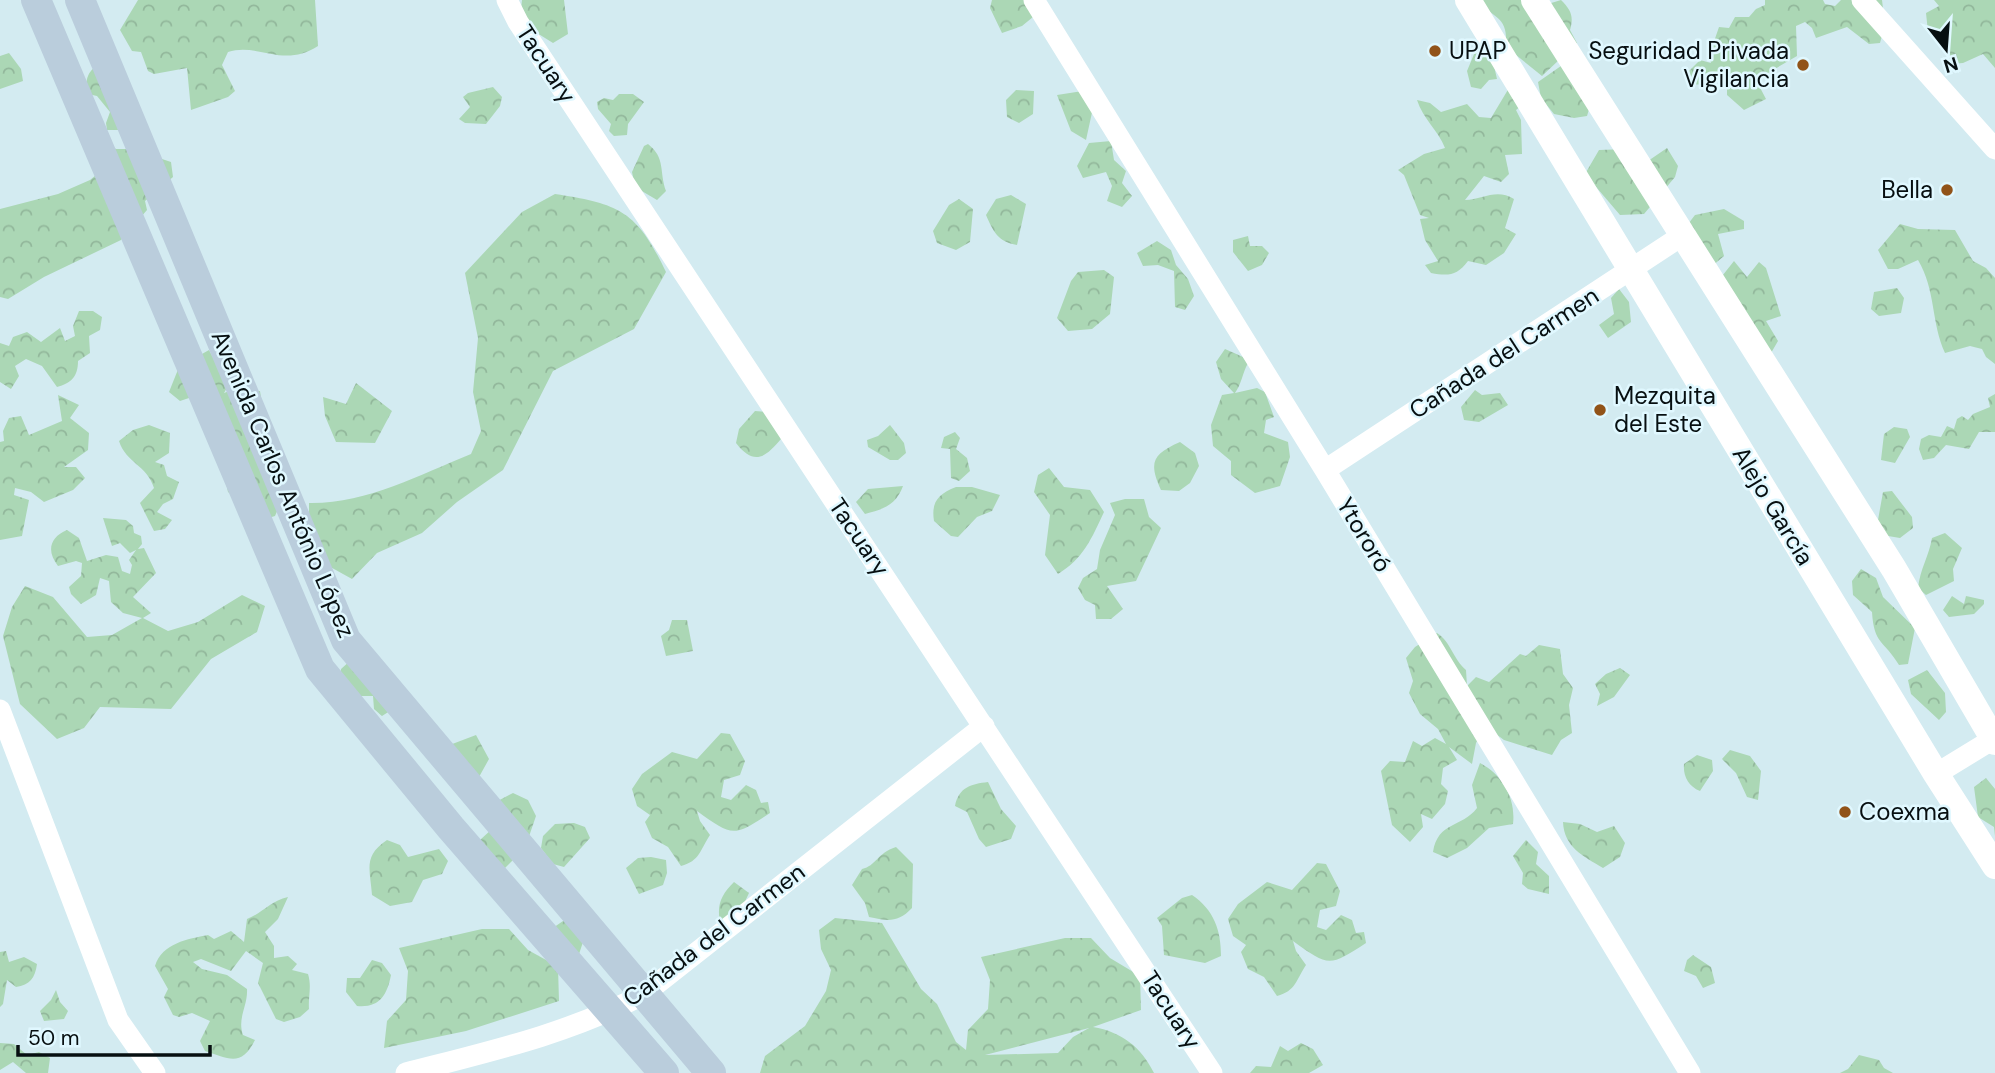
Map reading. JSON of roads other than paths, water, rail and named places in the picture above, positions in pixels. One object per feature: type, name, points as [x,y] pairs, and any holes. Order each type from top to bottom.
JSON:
[{"type":"main road","name":"Avenida Carlos António López","points":[[36,0],[320,669],[451,828],[664,1073]]},
{"type":"main road","name":"Avenida Carlos António López","points":[[80,0],[346,640],[711,1073]]},
{"type":"main road","points":[[451,828],[482,804]]},
{"type":"street","name":"Tacuary","points":[[507,0],[526,33],[1212,1073]]},
{"type":"street","name":"Ytororó","points":[[1034,0],[1325,470],[1690,1073]]},
{"type":"street","name":"Alejo García","points":[[1468,0],[1936,774],[1995,866]]},
{"type":"street","points":[[1534,0],[1894,569],[1994,740],[1936,774]]},
{"type":"street","points":[[1862,0],[1995,149]]},
{"type":"street","name":"Cañada del Carmen","points":[[1325,470],[1684,235]]},
{"type":"street","points":[[0,710],[118,1020],[155,1073]]},
{"type":"street","name":"Cañada del Carmen","points":[[406,1073],[498,1052],[610,1012],[643,993],[984,726]]},
{"type":"place","name":"UPAP","points":[[1435,51]]},
{"type":"place","name":"Seguridad Privada Vigilancia","points":[[1803,65]]},
{"type":"place","name":"Bella","points":[[1947,190]]},
{"type":"place","name":"Mezquita del Este","points":[[1600,410]]},
{"type":"place","name":"Coexma","points":[[1845,812]]}]
